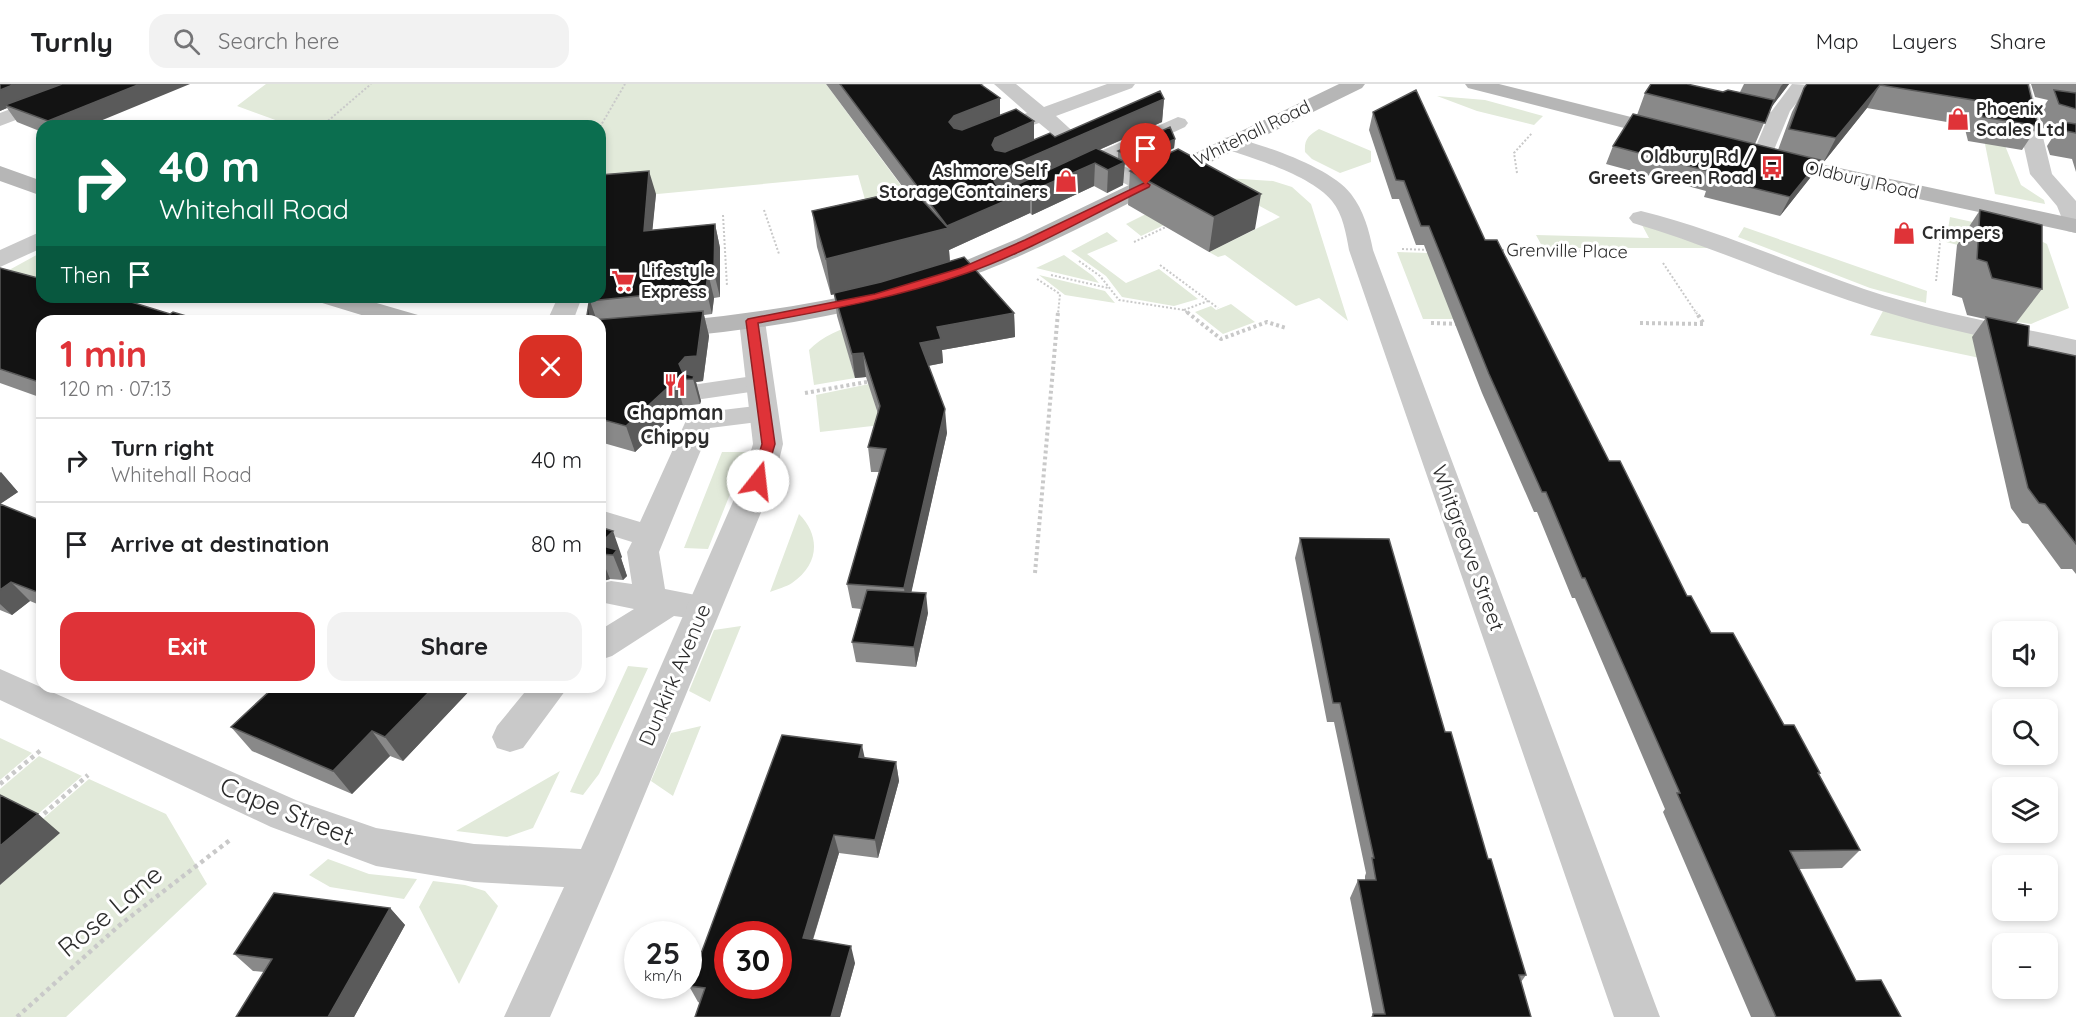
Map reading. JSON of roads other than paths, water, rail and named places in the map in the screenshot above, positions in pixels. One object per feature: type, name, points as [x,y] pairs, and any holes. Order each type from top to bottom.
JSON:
[{"type":"main road","name":"Whitehall Road","points":[[606,335],[675,330],[740,308],[904,290],[964,270],[1019,247],[1355,84]]},
{"type":"main road","points":[[1475,84],[1694,140]]},
{"type":"main road","name":"Oldbury Road","points":[[1739,152],[2076,227]]},
{"type":"main road","points":[[0,172],[36,187]]},
{"type":"main road","points":[[348,303],[389,315]]},
{"type":"street","name":"Whitgreave Street","points":[[1231,143],[1287,165],[1327,185],[1341,196],[1353,216],[1361,250],[1637,1017]]},
{"type":"street","name":"Grenville Place","points":[[1641,218],[1690,231],[1857,295],[1954,321],[2076,348]]},
{"type":"street","points":[[0,260],[36,241]]},
{"type":"street","name":"Dunkirk Avenue","points":[[527,1017],[593,869],[675,603],[758,481],[768,444],[762,398],[740,308]]},
{"type":"street","name":"Cape Street","points":[[0,684],[285,814],[376,847],[474,863],[593,869]]},
{"type":"lane","points":[[0,120],[93,84]]},
{"type":"lane","points":[[1004,84],[1070,138],[1016,162]]},
{"type":"lane","points":[[974,140],[1040,113],[1125,84]]},
{"type":"lane","points":[[1762,158],[1781,110],[1801,85]]},
{"type":"lane","points":[[2022,93],[2047,107]]},
{"type":"lane","points":[[2022,93],[2041,174],[2072,208],[2076,227]]},
{"type":"lane","points":[[1702,102],[1777,119]]},
{"type":"lane","points":[[1055,180],[1178,123]]},
{"type":"lane","points":[[2032,135],[2055,139]]},
{"type":"lane","points":[[1097,162],[1146,185]]},
{"type":"lane","points":[[702,391],[762,398]]},
{"type":"lane","points":[[675,603],[643,552],[699,420],[762,398]]},
{"type":"lane","points":[[606,523],[650,536]]},
{"type":"lane","points":[[611,593],[675,603]]},
{"type":"lane","points":[[606,643],[675,603]]},
{"type":"lane","points":[[510,737],[545,693]]},
{"type":"place","name":"Phoenix Scales Ltd","points":[[1958,119]]},
{"type":"place","name":"Oldbury Rd / Greets Green Road","points":[[1772,167]]},
{"type":"place","name":"Ashmore Self Storage Containers","points":[[1066,181]]},
{"type":"place","name":"Crimpers","points":[[1904,233]]},
{"type":"place","name":"Lifestyle Express","points":[[623,281]]},
{"type":"place","name":"Chapman Chippy","points":[[675,385]]}]
